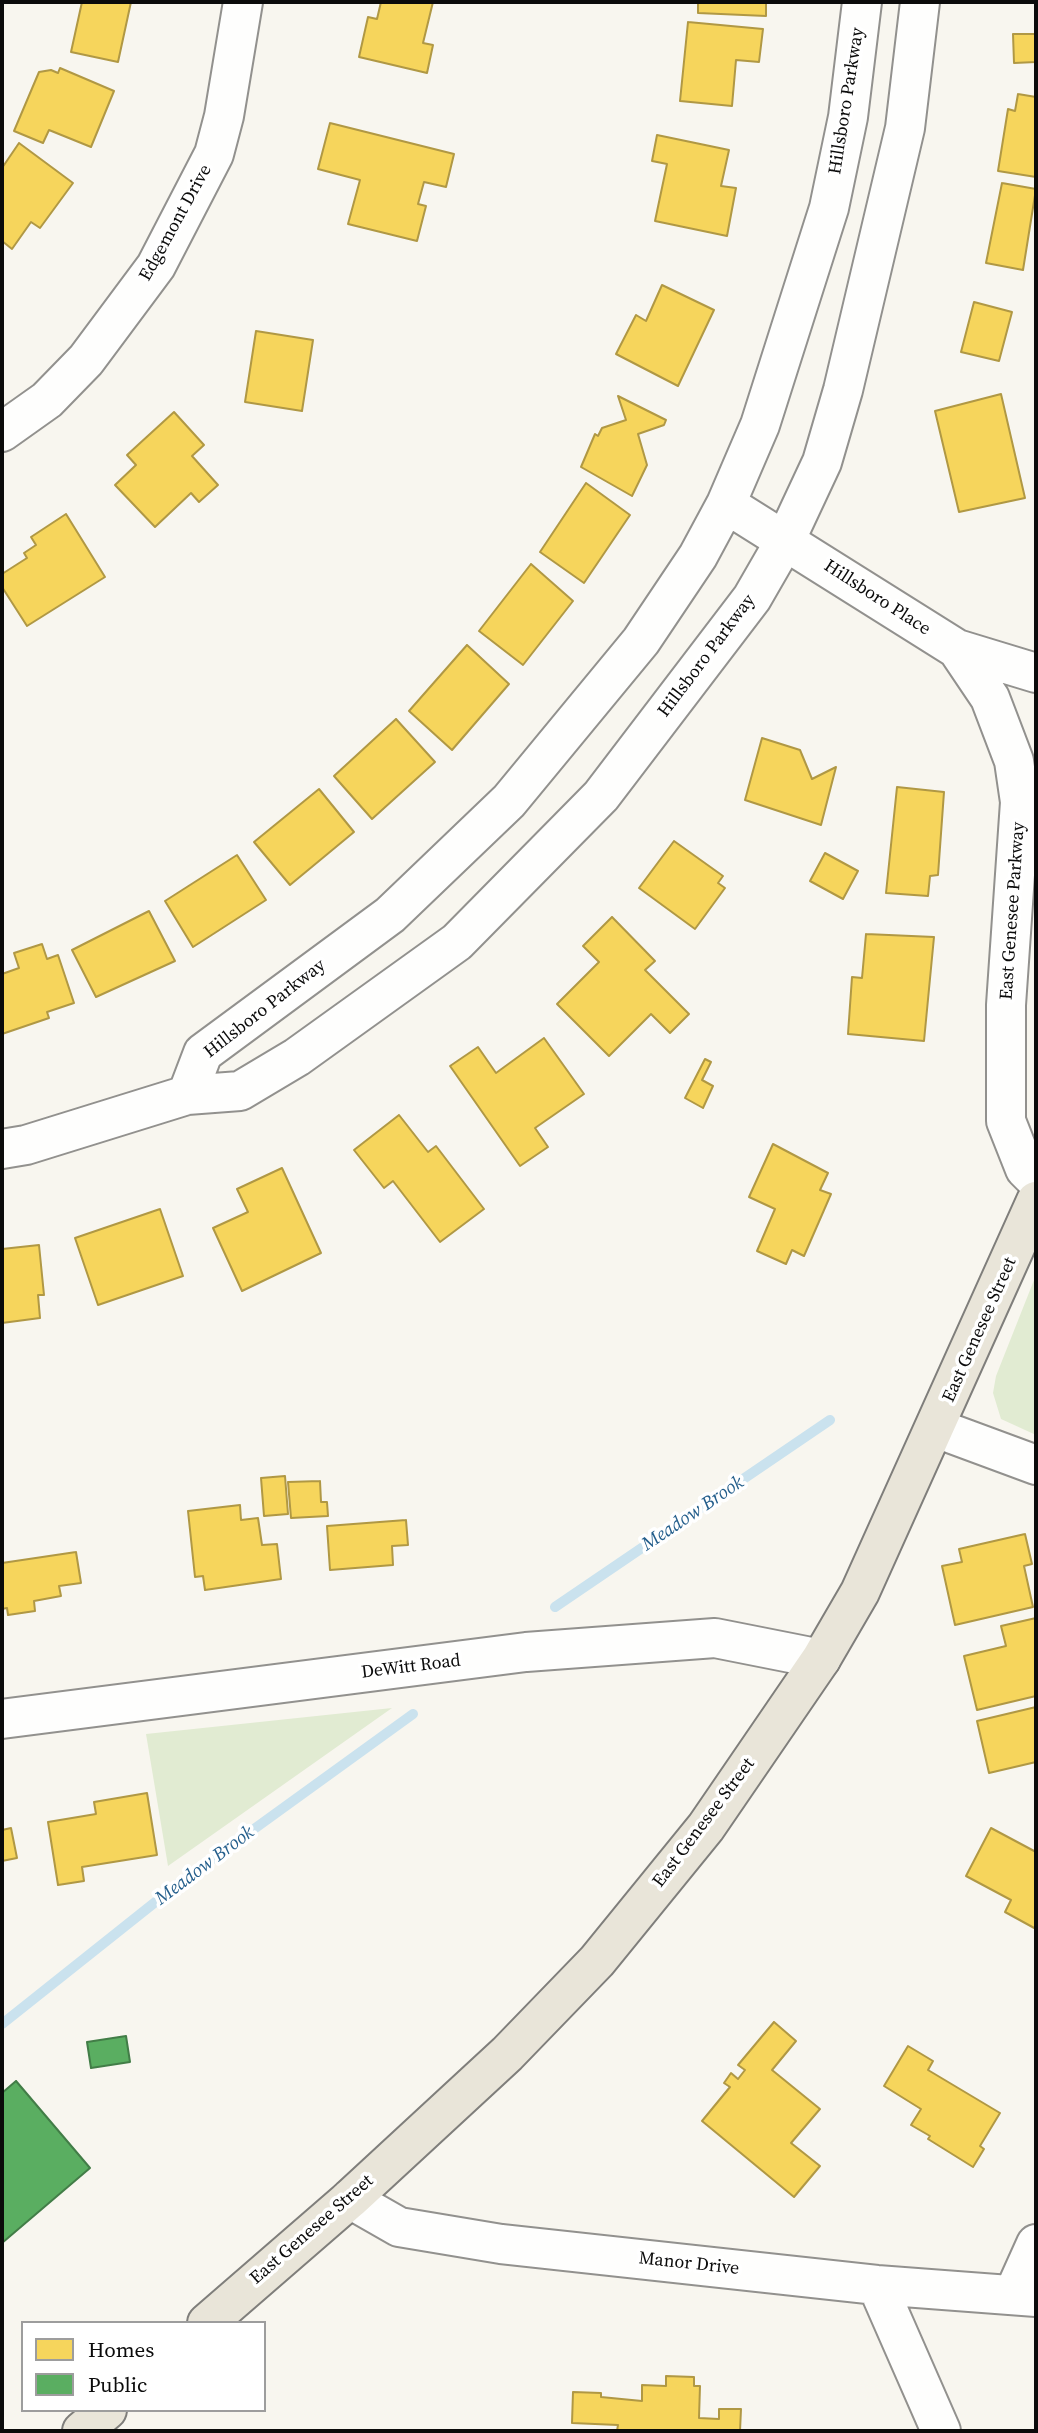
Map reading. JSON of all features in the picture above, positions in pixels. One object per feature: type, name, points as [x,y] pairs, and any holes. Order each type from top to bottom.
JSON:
[{"type":"main road","name":"East Genesee Street","points":[[209,2321],[350,2199],[507,2054],[597,1961],[706,1827],[821,1659],[860,1592],[1036,1202]]},
{"type":"main road","points":[[82,2431],[105,2412]]},
{"type":"street","name":"Edgemont Drive","points":[[2,432],[47,400],[86,360],[156,266],[214,153],[224,116],[243,2]]},
{"type":"street","name":"Hillsboro Parkway","points":[[187,1095],[203,1053],[390,915],[509,802],[641,641],[698,556],[726,504],[760,425],[829,208],[848,117],[862,2]]},
{"type":"street","name":"Hillsboro Parkway","points":[[2,1149],[187,1095],[240,1091],[297,1057],[457,942],[601,796],[752,598],[786,539],[822,462],[843,390],[905,128],[920,2]]},
{"type":"street","name":"Hillsboro Place","points":[[726,504],[786,539],[957,649],[1036,673]]},
{"type":"street","name":"East Genesee Parkway","points":[[957,649],[990,698],[1016,775],[1020,802],[1006,1005],[1006,1121],[1025,1169],[1036,1180]]},
{"type":"street","points":[[936,1428],[1036,1465]]},
{"type":"street","name":"DeWitt Road","points":[[2,1719],[526,1652],[674,1641],[715,1638],[821,1659]]},
{"type":"street","name":"Manor Drive","points":[[350,2199],[400,2227],[472,2239],[877,2285],[1025,2296]]},
{"type":"street","points":[[1025,2296],[1036,2244]]},
{"type":"street","points":[[877,2285],[941,2431]]},
{"type":"green space","points":[[1036,1275],[1036,1435],[1001,1419],[993,1393],[996,1376]]},
{"type":"green space","points":[[392,1708],[168,1866],[146,1734]]},
{"type":"building: Homes","points":[[82,2],[131,2],[118,62],[71,52]]},
{"type":"building: Homes","points":[[381,2],[433,2],[423,43],[433,45],[427,73],[359,57],[368,17],[377,19]]},
{"type":"building: Homes","points":[[698,2],[766,2],[766,16],[698,13]]},
{"type":"building: Homes","points":[[688,22],[763,29],[759,62],[736,60],[732,106],[680,101]]},
{"type":"building: Homes","points":[[1013,34],[1036,34],[1036,62],[1014,63]]},
{"type":"building: Homes","points":[[60,68],[114,91],[91,147],[49,130],[43,143],[14,131],[39,72],[51,70],[58,73]]},
{"type":"building: Homes","points":[[1018,94],[1036,97],[1036,177],[998,171],[1008,109],[1015,111]]},
{"type":"building: Homes","points":[[330,123],[454,154],[446,187],[424,182],[418,204],[426,206],[417,241],[348,224],[360,180],[318,169]]},
{"type":"building: Homes","points":[[657,135],[729,150],[721,186],[736,188],[727,236],[655,221],[667,164],[652,161]]},
{"type":"building: Homes","points":[[19,143],[73,183],[40,228],[31,222],[12,249],[2,241],[2,168]]},
{"type":"building: Homes","points":[[1002,183],[1036,189],[1023,270],[986,263]]},
{"type":"building: Homes","points":[[662,285],[714,310],[678,386],[616,354],[636,315],[646,321]]},
{"type":"building: Homes","points":[[974,302],[1012,312],[999,361],[961,352]]},
{"type":"building: Homes","points":[[256,331],[313,340],[302,411],[245,402]]},
{"type":"building: Homes","points":[[1001,394],[1025,498],[959,512],[935,411]]},
{"type":"building: Homes","points":[[618,396],[666,420],[664,425],[638,434],[647,465],[632,496],[581,467],[595,434],[598,436],[602,428],[626,420]]},
{"type":"building: Homes","points":[[174,412],[204,445],[192,456],[218,485],[199,502],[191,493],[155,527],[115,485],[136,465],[127,455]]},
{"type":"building: Homes","points":[[586,483],[630,515],[584,583],[540,552]]},
{"type":"building: Homes","points":[[66,514],[105,577],[27,626],[2,587],[2,574],[27,558],[24,553],[36,545],[31,537]]},
{"type":"building: Homes","points":[[531,564],[573,601],[523,665],[479,631]]},
{"type":"building: Homes","points":[[467,645],[509,684],[452,750],[409,711]]},
{"type":"building: Homes","points":[[396,719],[435,762],[372,819],[334,776]]},
{"type":"building: Homes","points":[[762,738],[800,750],[812,779],[836,767],[821,825],[745,800]]},
{"type":"building: Homes","points":[[897,787],[944,792],[938,875],[930,876],[928,896],[886,893]]},
{"type":"building: Homes","points":[[319,789],[354,832],[290,885],[254,842]]},
{"type":"building: Homes","points":[[674,841],[723,876],[718,883],[725,888],[695,929],[639,888]]},
{"type":"building: Homes","points":[[825,853],[858,871],[843,899],[810,881]]},
{"type":"building: Homes","points":[[237,855],[266,900],[193,947],[165,901]]},
{"type":"building: Homes","points":[[149,911],[175,961],[96,997],[72,950]]},
{"type":"building: Homes","points":[[612,917],[655,961],[645,970],[689,1014],[670,1033],[651,1014],[609,1056],[557,1004],[599,962],[583,946]]},
{"type":"building: Homes","points":[[866,934],[934,937],[924,1041],[848,1034],[852,977],[862,978]]},
{"type":"building: Homes","points":[[42,944],[47,959],[58,955],[74,1003],[47,1012],[49,1018],[2,1034],[2,974],[19,968],[14,953]]},
{"type":"building: Homes","points":[[544,1038],[584,1094],[535,1128],[548,1147],[520,1166],[450,1066],[478,1047],[496,1073]]},
{"type":"building: Homes","points":[[705,1059],[711,1062],[702,1080],[713,1086],[703,1108],[685,1098]]},
{"type":"building: Homes","points":[[399,1115],[428,1152],[436,1146],[484,1209],[440,1242],[393,1181],[384,1188],[354,1150]]},
{"type":"building: Homes","points":[[773,1144],[828,1173],[820,1190],[831,1194],[804,1256],[792,1250],[786,1264],[757,1251],[775,1209],[749,1197]]},
{"type":"building: Homes","points":[[282,1168],[321,1253],[242,1291],[213,1228],[248,1212],[237,1189]]},
{"type":"building: Homes","points":[[160,1209],[183,1276],[98,1305],[75,1238]]},
{"type":"building: Homes","points":[[39,1245],[44,1295],[38,1295],[40,1318],[2,1323],[2,1249]]},
{"type":"building: Homes","points":[[285,1476],[288,1514],[264,1516],[261,1478]]},
{"type":"building: Homes","points":[[320,1481],[321,1502],[327,1502],[328,1516],[291,1518],[288,1482]]},
{"type":"building: Homes","points":[[240,1505],[241,1520],[258,1518],[262,1545],[277,1544],[281,1579],[205,1590],[203,1576],[195,1577],[188,1511]]},
{"type":"building: Homes","points":[[406,1520],[408,1545],[392,1546],[393,1565],[330,1570],[327,1526]]},
{"type":"building: Homes","points":[[1025,1534],[1032,1564],[1024,1566],[1033,1607],[955,1625],[942,1566],[962,1562],[959,1549]]},
{"type":"building: Homes","points":[[76,1552],[81,1583],[59,1586],[61,1596],[34,1601],[35,1611],[8,1615],[7,1608],[2,1609],[2,1563]]},
{"type":"building: Homes","points":[[1036,1618],[1036,1696],[977,1710],[964,1656],[1006,1646],[1001,1626]]},
{"type":"building: Homes","points":[[1036,1707],[1036,1762],[989,1773],[977,1721]]},
{"type":"building: Homes","points":[[147,1793],[157,1855],[82,1867],[84,1881],[58,1885],[48,1822],[96,1814],[94,1802]]},
{"type":"building: Homes","points":[[11,1828],[17,1858],[2,1861],[2,1830]]},
{"type":"building: Homes","points":[[991,1828],[1036,1852],[1036,1929],[1005,1912],[1011,1900],[966,1876]]},
{"type":"building: Homes","points":[[774,2022],[796,2041],[772,2070],[820,2109],[791,2143],[820,2166],[794,2197],[702,2121],[730,2087],[724,2083],[731,2073],[738,2079],[745,2070],[738,2065]]},
{"type":"building: Homes","points":[[908,2046],[933,2061],[928,2070],[1000,2113],[980,2146],[984,2149],[973,2167],[911,2125],[921,2109],[884,2086]]},
{"type":"building: Homes","points":[[666,2376],[694,2377],[694,2386],[700,2386],[699,2418],[719,2419],[719,2409],[741,2409],[740,2431],[617,2431],[618,2425],[572,2423],[573,2392],[601,2393],[601,2397],[642,2401],[642,2385],[666,2386]]},
{"type":"building: Public","points":[[126,2036],[130,2062],[91,2068],[87,2042]]},
{"type":"building: Public","points":[[16,2081],[90,2168],[2,2243],[2,2093]]},
{"type":"waterway","name":"Meadow Brook","points":[[555,1607],[830,1420]]},
{"type":"waterway","name":"Meadow Brook","points":[[2,2024],[178,1884],[413,1714]]}]
